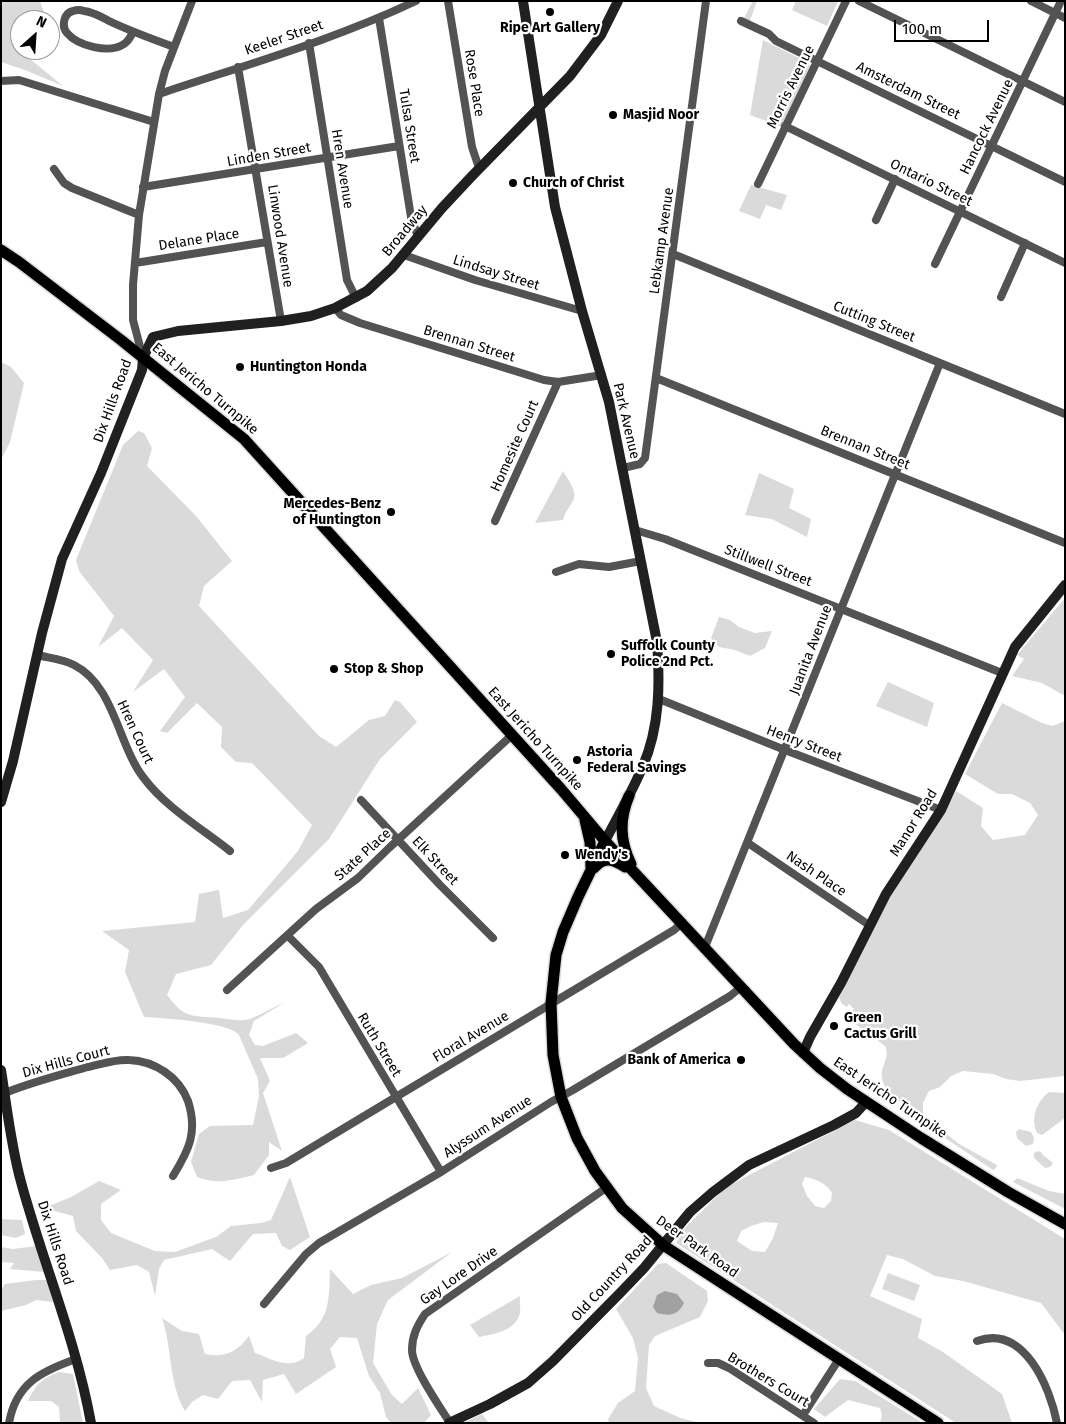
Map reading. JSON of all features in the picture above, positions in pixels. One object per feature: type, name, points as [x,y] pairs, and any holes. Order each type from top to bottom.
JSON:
[{"type":"main road","name":"Park Avenue","points":[[523,1],[556,207],[582,311],[609,402],[658,642],[659,699],[649,748],[629,796],[606,841]]},
{"type":"main road","name":"Broadway","points":[[143,358],[153,337],[178,331],[281,321],[311,316],[356,298],[382,279],[479,168],[570,76],[596,43],[618,1]]},
{"type":"main road","name":"East Jericho Turnpike","points":[[1,250],[34,273],[244,438],[606,841],[803,1053],[866,1102],[1008,1192],[1065,1224]]},
{"type":"main road","name":"Dix Hills Road","points":[[1,802],[13,761],[37,655],[64,553],[101,473],[142,370],[143,358]]},
{"type":"main road","name":"Manor Road","points":[[803,1053],[810,1036],[841,983],[869,925],[904,865],[941,810],[1015,647],[1065,585]]},
{"type":"main road","points":[[629,796],[622,819],[622,833],[627,856],[637,875]]},
{"type":"main road","points":[[584,816],[590,842],[591,871]]},
{"type":"main road","name":"Deer Park Road","points":[[606,841],[562,932],[556,955],[551,1003],[553,1055],[561,1097],[577,1138],[606,1188],[622,1208],[663,1245],[938,1423]]},
{"type":"main road","points":[[591,871],[598,863],[609,859],[620,863],[637,875]]},
{"type":"main road","name":"Dix Hills Road","points":[[1,1070],[21,1183],[76,1359],[91,1423]]},
{"type":"main road","name":"Old Country Road","points":[[449,1423],[490,1404],[528,1382],[552,1361],[644,1268],[685,1217],[701,1201],[736,1174],[755,1162],[856,1113],[866,1102]]},
{"type":"street","name":"Dix Hills Road","points":[[143,358],[133,324],[139,215],[159,94],[165,71],[192,1]]},
{"type":"street","name":"Keeler Street","points":[[159,94],[379,18],[416,1]]},
{"type":"street","name":"Rose Place","points":[[448,1],[472,148],[479,168]]},
{"type":"street","name":"Lebkamp Avenue","points":[[623,468],[640,464],[645,458],[706,1]]},
{"type":"street","name":"Morris Avenue","points":[[758,184],[846,1]]},
{"type":"street","points":[[859,1],[1065,102]]},
{"type":"street","points":[[1031,1],[1065,18]]},
{"type":"street","name":"Hancock Avenue","points":[[935,264],[1061,1]]},
{"type":"street","points":[[133,32],[129,40],[121,46],[93,47],[85,45],[66,33],[64,21],[66,14],[72,11],[88,11],[133,32],[174,47]]},
{"type":"street","name":"Tulsa Street","points":[[379,18],[411,217],[418,237]]},
{"type":"street","name":"Amsterdam Street","points":[[741,21],[769,34],[776,41],[1065,182]]},
{"type":"street","name":"Hren Avenue","points":[[309,43],[347,280],[356,298]]},
{"type":"street","name":"Linwood Avenue","points":[[238,67],[281,321]]},
{"type":"street","points":[[1,81],[19,80],[154,122]]},
{"type":"street","name":"Ontario Street","points":[[785,126],[1065,263]]},
{"type":"street","name":"Linden Street","points":[[143,187],[399,146]]},
{"type":"street","points":[[54,169],[64,183],[72,188],[139,215]]},
{"type":"street","points":[[876,220],[895,180]]},
{"type":"street","name":"Delane Place","points":[[135,263],[267,242]]},
{"type":"street","points":[[1000,297],[1025,243]]},
{"type":"street","name":"Cutting Street","points":[[673,254],[1065,414]]},
{"type":"street","name":"Lindsay Street","points":[[404,255],[475,280],[582,311]]},
{"type":"street","name":"Brennan Street","points":[[335,308],[341,315],[360,324],[544,380],[558,382],[602,375]]},
{"type":"street","name":"Juanita Avenue","points":[[705,947],[940,363]]},
{"type":"street","name":"Brennan Street","points":[[656,378],[1065,543]]},
{"type":"street","name":"Homesite Court","points":[[495,521],[558,382]]},
{"type":"street","name":"Stillwell Street","points":[[635,530],[658,536],[1002,674]]},
{"type":"street","points":[[556,572],[579,564],[609,567],[641,561]]},
{"type":"street","name":"Hren Court","points":[[37,655],[74,665],[91,677],[100,687],[132,760],[142,776],[158,795],[230,851]]},
{"type":"street","name":"Henry Street","points":[[659,699],[941,810]]},
{"type":"street","name":"State Place","points":[[227,990],[316,909],[358,878],[512,736]]},
{"type":"street","name":"Elk Street","points":[[361,800],[493,938]]},
{"type":"street","name":"Nash Place","points":[[748,843],[869,925]]},
{"type":"street","name":"Floral Avenue","points":[[271,1168],[286,1163],[674,930],[682,923]]},
{"type":"street","name":"Ruth Street","points":[[288,936],[319,967],[441,1172]]},
{"type":"street","name":"Alyssum Avenue","points":[[264,1304],[306,1254],[319,1243],[441,1172],[741,988]]},
{"type":"street","name":"Dix Hills Court","points":[[5,1093],[36,1081],[114,1061],[144,1062],[159,1068],[180,1085],[186,1095],[192,1120],[190,1142],[186,1154],[173,1176]]},
{"type":"street","name":"Gay Lore Drive","points":[[449,1423],[417,1366],[412,1353],[412,1340],[416,1327],[425,1314],[606,1188]]},
{"type":"street","points":[[977,1341],[985,1338],[996,1338],[1007,1341],[1026,1355],[1034,1364],[1046,1387],[1054,1406],[1057,1423]]},
{"type":"street","points":[[9,1423],[13,1408],[25,1386],[45,1371],[76,1359]]},
{"type":"street","points":[[803,1415],[839,1360]]},
{"type":"street","name":"Brothers Court","points":[[708,1363],[718,1363],[729,1368],[814,1423]]},
{"type":"shaded area","points":[[4,1],[40,1],[43,10],[10,10],[10,60],[31,60],[63,86],[1,62],[1,4]]},
{"type":"shaded area","points":[[753,1],[757,1],[750,21],[744,18]]},
{"type":"shaded area","points":[[796,1],[838,1],[827,26],[792,10]]},
{"type":"shaded area","points":[[763,40],[809,63],[810,66],[782,127],[750,115]]},
{"type":"shaded area","points":[[751,185],[787,195],[781,210],[766,205],[760,219],[739,211]]},
{"type":"shaded area","points":[[1,362],[11,367],[24,383],[10,442],[1,460]]},
{"type":"shaded area","points":[[138,431],[144,433],[152,448],[147,466],[196,516],[232,561],[204,586],[199,606],[319,736],[336,747],[369,720],[385,716],[395,700],[400,702],[417,722],[380,759],[329,839],[243,925],[211,965],[176,974],[167,995],[179,1009],[190,1015],[239,1020],[250,1019],[285,1002],[254,1021],[249,1035],[255,1045],[263,1046],[296,1033],[308,1043],[283,1058],[260,1058],[270,1081],[263,1093],[282,1151],[269,1142],[269,1155],[254,1175],[226,1181],[212,1181],[197,1177],[191,1162],[199,1134],[210,1126],[253,1125],[259,1096],[258,1079],[239,1035],[233,1031],[209,1024],[144,1017],[125,972],[129,950],[102,931],[195,922],[199,894],[219,890],[223,918],[248,910],[298,851],[312,825],[252,763],[236,762],[221,747],[222,727],[197,703],[167,733],[160,731],[185,697],[164,669],[133,692],[153,660],[122,628],[98,647],[114,616],[79,571],[76,560],[123,445]]},
{"type":"shaded area","points":[[563,471],[572,486],[574,497],[563,520],[535,523]]},
{"type":"shaded area","points":[[759,473],[794,489],[789,508],[811,519],[807,537],[772,519],[745,515]]},
{"type":"shaded area","points":[[1065,598],[1065,696],[1042,683],[1012,676],[1024,659],[1017,655]]},
{"type":"shaded area","points":[[719,617],[730,620],[739,627],[755,633],[772,631],[765,648],[750,656],[735,650],[719,647],[711,638]]},
{"type":"shaded area","points":[[888,682],[934,703],[927,727],[876,706]]},
{"type":"shaded area","points":[[1002,703],[1052,726],[1065,721],[1065,1076],[1020,1081],[1006,1079],[993,1074],[963,1071],[951,1076],[940,1087],[929,1091],[923,1103],[923,1115],[959,1144],[997,1165],[993,1170],[921,1122],[886,1088],[882,1076],[887,1051],[885,1046],[846,1017],[854,1009],[849,1004],[847,1007],[842,1004],[839,998],[866,941],[889,899],[956,791],[983,808],[981,826],[993,840],[1025,835],[1038,815],[1030,803],[1012,794],[998,794],[965,774]]},
{"type":"shaded area","points":[[1049,1092],[1065,1093],[1065,1118],[1042,1135],[1037,1133],[1034,1122],[1038,1105]]},
{"type":"shaded area","points":[[855,1120],[889,1130],[1065,1239],[1065,1335],[1041,1303],[963,1281],[935,1276],[903,1259],[887,1255],[870,1296],[922,1319],[918,1338],[943,1352],[1002,1394],[1012,1423],[956,1423],[676,1243],[682,1231],[726,1187]],"holes":[[[805,1177],[820,1182],[832,1193],[831,1201],[824,1208],[815,1206],[807,1196],[802,1184]],[[764,1222],[778,1223],[773,1238],[765,1252],[752,1251],[737,1241],[741,1231]]]},
{"type":"shaded area","points":[[1019,1129],[1031,1132],[1034,1138],[1033,1144],[1026,1146],[1017,1138],[1016,1132]]},
{"type":"shaded area","points":[[1038,1151],[1053,1163],[1050,1167],[1045,1168],[1034,1158],[1034,1153]]},
{"type":"shaded area","points":[[290,1177],[310,1237],[290,1250],[282,1246],[276,1233],[253,1234],[230,1261],[212,1249],[164,1260],[159,1269],[155,1296],[149,1272],[137,1265],[110,1270],[102,1258],[76,1231],[73,1216],[44,1208],[71,1197],[99,1181],[121,1190],[101,1204],[101,1220],[111,1233],[155,1251],[175,1252],[216,1237],[231,1226],[271,1220]]},
{"type":"shaded area","points":[[1017,1178],[1049,1191],[1065,1194],[1065,1209],[1013,1182]]},
{"type":"shaded area","points":[[1,1219],[22,1220],[25,1234],[16,1238],[1,1235]]},
{"type":"shaded area","points":[[36,1246],[45,1272],[10,1269],[14,1263],[1,1262],[1,1247],[13,1249]]},
{"type":"shaded area","points":[[452,1252],[388,1300],[377,1324],[373,1363],[392,1395],[402,1404],[418,1388],[431,1415],[424,1423],[391,1423],[386,1417],[380,1393],[369,1376],[357,1338],[340,1337],[330,1349],[336,1367],[296,1394],[284,1374],[263,1380],[262,1402],[250,1380],[232,1381],[218,1399],[203,1395],[192,1402],[185,1411],[173,1378],[168,1341],[162,1318],[182,1331],[199,1334],[205,1354],[219,1355],[235,1350],[249,1336],[255,1353],[280,1362],[292,1363],[304,1358],[306,1336],[320,1322],[324,1314],[329,1298],[330,1269],[353,1294],[371,1285],[402,1278]]},
{"type":"shaded area","points":[[666,1263],[707,1291],[708,1301],[700,1317],[655,1336],[649,1345],[646,1388],[654,1406],[680,1418],[701,1423],[609,1423],[608,1419],[618,1403],[635,1391],[638,1358],[633,1338],[616,1309],[658,1264]]},
{"type":"shaded area","points":[[888,1273],[920,1285],[914,1301],[882,1289]]},
{"type":"shaded area","points":[[48,1280],[53,1302],[36,1300],[26,1305],[1,1311],[1,1290],[5,1284]]},
{"type":"shaded area","points":[[665,1291],[677,1294],[684,1303],[676,1313],[665,1315],[657,1313],[653,1307],[657,1295]]},
{"type":"shaded area","points":[[520,1296],[520,1313],[514,1324],[504,1331],[479,1337],[470,1325]]},
{"type":"shaded area","points":[[59,1372],[73,1374],[83,1423],[60,1423],[59,1407],[51,1401],[28,1401],[40,1382]]},
{"type":"shaded area","points":[[840,1379],[855,1381],[923,1423],[880,1423],[882,1415],[880,1408],[848,1400],[825,1417],[814,1409]]},
{"type":"shaded area","points":[[482,1414],[489,1423],[465,1422]]},
{"type":"place","name":"Ripe Art Gallery","points":[[550,12]]},
{"type":"place","name":"Masjid Noor","points":[[613,115]]},
{"type":"place","name":"Church of Christ","points":[[513,183]]},
{"type":"place","name":"Huntington Honda","points":[[240,367]]},
{"type":"place","name":"Mercedes-Benz of Huntington","points":[[391,512]]},
{"type":"place","name":"Suffolk County Police 2nd Pct.","points":[[611,654]]},
{"type":"place","name":"Stop & Shop","points":[[334,669]]},
{"type":"place","name":"Astoria Federal Savings","points":[[577,760]]},
{"type":"place","name":"Wendy's","points":[[565,855]]},
{"type":"place","name":"Green Cactus Grill","points":[[834,1026]]},
{"type":"place","name":"Bank of America","points":[[741,1060]]}]
